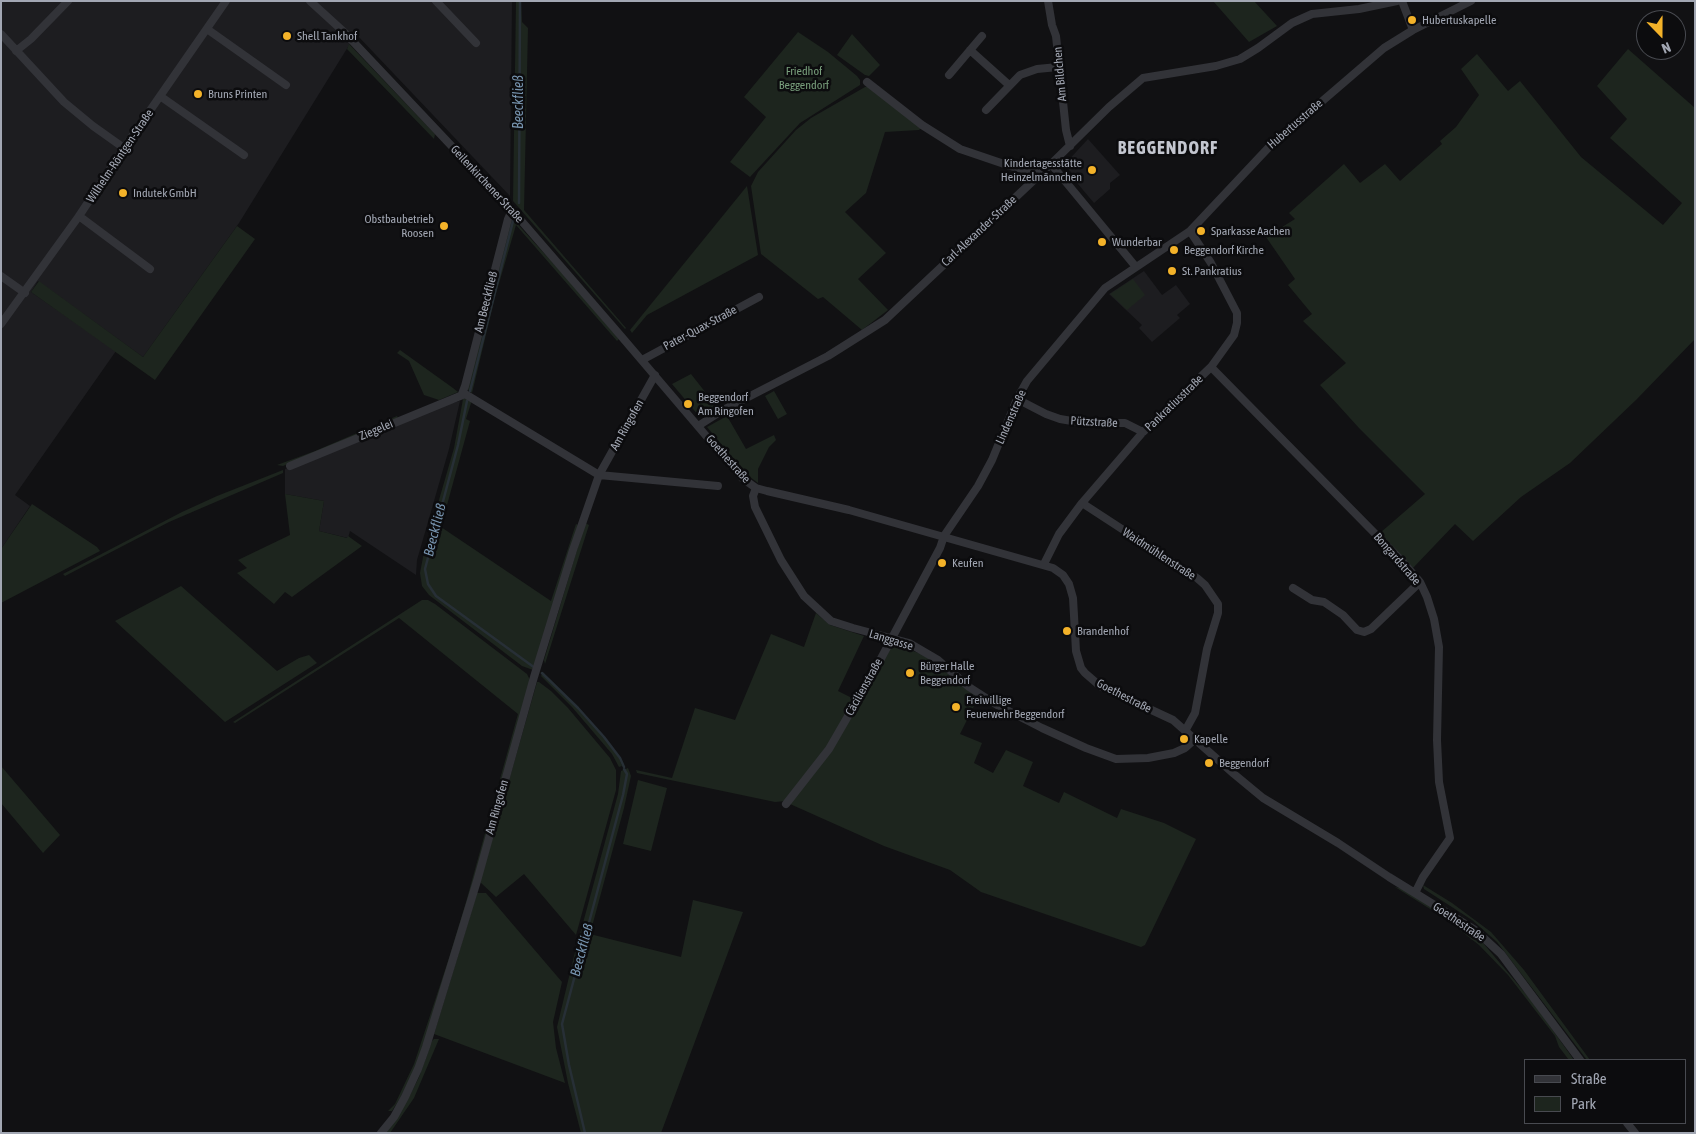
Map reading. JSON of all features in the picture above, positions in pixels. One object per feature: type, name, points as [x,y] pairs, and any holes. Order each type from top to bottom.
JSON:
[{"type":"street","points":[[16,51],[32,39],[68,1]]},
{"type":"street","name":"Wilhelm-Röntgen-Straße","points":[[1,324],[79,216],[226,1]]},
{"type":"street","name":"Geilenkirchener Straße","points":[[310,1],[344,32],[512,210],[655,375]]},
{"type":"street","points":[[436,1],[476,43]]},
{"type":"street","name":"Am Bildchen","points":[[1048,1],[1056,36],[1066,130],[1070,146]]},
{"type":"street","name":"Carl-Alexander-Straße","points":[[698,426],[723,410],[828,356],[885,320],[1041,174],[1109,107],[1143,78],[1216,66],[1240,59],[1292,23],[1312,14],[1359,9],[1397,1]]},
{"type":"street","points":[[1402,1],[1413,30]]},
{"type":"street","name":"Hubertusstraße","points":[[1136,268],[1190,231],[1270,146],[1384,48],[1413,30],[1471,1]]},
{"type":"street","points":[[207,28],[286,85]]},
{"type":"street","points":[[1,34],[64,102],[124,148]]},
{"type":"street","points":[[949,75],[982,36]]},
{"type":"street","points":[[970,50],[1009,85]]},
{"type":"street","points":[[986,110],[1020,75],[1058,67]]},
{"type":"street","points":[[867,82],[922,124],[960,149],[1041,174]]},
{"type":"street","name":"Wilhelm-Röntgen-Straße","points":[[160,96],[244,155]]},
{"type":"street","points":[[1051,164],[1136,268]]},
{"type":"street","name":"Am Beeckfließ","points":[[462,394],[512,210]]},
{"type":"street","name":"Wilhelm-Röntgen-Straße","points":[[79,216],[150,269]]},
{"type":"street","name":"Pankratiusstraße","points":[[1044,564],[1059,534],[1082,504],[1143,432],[1211,367],[1234,335],[1237,313],[1211,262],[1190,231]]},
{"type":"street","name":"Lindenstraße","points":[[944,536],[965,507],[987,469],[1017,399],[1027,381],[1105,288],[1136,268]]},
{"type":"street","points":[[1,276],[25,293]]},
{"type":"street","name":"Pater-Quax-Straße","points":[[642,360],[759,296]]},
{"type":"street","name":"Bongardstraße","points":[[1211,367],[1403,562],[1420,582],[1427,597],[1434,619],[1439,647],[1437,740],[1440,782],[1450,838],[1414,893]]},
{"type":"street","name":"Goethestraße","points":[[655,375],[742,478],[756,488],[849,510],[1054,568],[1063,575],[1069,584],[1073,598],[1076,651],[1081,668],[1085,673],[1100,686],[1173,720],[1263,798],[1475,930],[1501,954],[1579,1059]]},
{"type":"street","name":"Am Ringofen","points":[[381,1133],[394,1117],[405,1097],[426,1047],[477,881],[534,677],[573,550],[600,475],[655,375]]},
{"type":"street","points":[[462,394],[468,394],[600,475],[718,486]]},
{"type":"street","name":"Ziegelei","points":[[290,466],[462,394]]},
{"type":"street","name":"Pützstraße","points":[[1017,399],[1060,419],[1084,423],[1125,423],[1143,432]]},
{"type":"street","name":"Langgasse","points":[[756,488],[753,496],[755,508],[781,560],[804,596],[831,621],[909,643],[938,660],[969,687],[997,705],[1086,748],[1116,759],[1148,758],[1174,753],[1185,748],[1195,739]]},
{"type":"street","name":"Waidmühlenstraße","points":[[1082,504],[1197,578],[1205,585],[1218,604],[1218,613],[1207,648],[1195,713],[1185,731]]},
{"type":"street","name":"Cäcilienstraße","points":[[786,804],[829,749],[877,666],[890,638],[940,548],[944,536]]},
{"type":"street","points":[[1293,588],[1312,600],[1324,602],[1343,615],[1357,630],[1364,632],[1371,629],[1420,582]]},
{"type":"shaded area","points":[[1,1],[512,1],[510,196],[356,34],[239,223],[143,357],[38,281],[31,292],[116,351],[15,495],[30,506],[1,549]]},
{"type":"shaded area","name":"Kindertagesstätte Heinzelmännchen","points":[[1088,139],[1120,175],[1110,183],[1110,189],[1094,203],[1072,177],[1074,175],[1064,165]]},
{"type":"shaded area","points":[[1144,271],[1162,295],[1176,285],[1190,304],[1177,315],[1180,318],[1152,342],[1139,328],[1142,325],[1109,294]]},
{"type":"shaded area","points":[[460,401],[449,449],[417,560],[416,575],[350,531],[348,538],[319,531],[324,501],[285,494],[285,469],[448,404]]},
{"type":"green space","points":[[516,1],[521,1],[522,22],[528,28],[524,210],[625,329],[513,201]]},
{"type":"green space","points":[[1213,1],[1254,1],[1277,26],[1249,42]]},
{"type":"green space","name":"Friedhof Beggendorf","points":[[798,32],[828,52],[857,76],[860,80],[860,85],[800,123],[750,177],[730,162],[766,117],[744,97]]},
{"type":"green space","points":[[852,34],[880,65],[869,76],[837,55]]},
{"type":"green space","points":[[349,44],[435,134],[434,139],[347,49]]},
{"type":"green space","points":[[1628,49],[1636,56],[1636,60],[1640,60],[1695,108],[1695,339],[1637,399],[1570,463],[1521,497],[1473,541],[1455,524],[1413,568],[1380,533],[1425,494],[1359,428],[1320,385],[1346,363],[1303,321],[1312,314],[1288,285],[1295,279],[1266,237],[1295,219],[1289,213],[1344,164],[1360,183],[1385,164],[1400,181],[1442,144],[1440,141],[1456,127],[1479,95],[1461,69],[1477,54],[1508,91],[1520,81],[1581,157],[1663,225],[1682,203],[1610,138],[1627,119],[1597,86]]},
{"type":"green space","points":[[868,87],[921,128],[919,130],[885,132],[866,193],[845,212],[886,253],[858,279],[888,310],[862,330],[823,297],[818,299],[761,254],[751,186],[758,172],[796,130],[811,118]]},
{"type":"green space","points":[[747,186],[758,255],[647,315],[632,333],[630,330]]},
{"type":"green space","points":[[512,218],[619,339],[617,341],[516,225],[495,297],[472,393],[467,389]]},
{"type":"green space","points":[[237,226],[255,239],[155,380],[31,292],[39,281],[143,357]]},
{"type":"green space","points":[[1133,279],[1145,295],[1127,310],[1110,294]]},
{"type":"green space","points":[[400,350],[458,392],[439,400],[424,395],[409,361],[397,353]]},
{"type":"green space","points":[[691,374],[717,407],[699,416],[672,384]]},
{"type":"green space","points":[[774,391],[787,414],[778,419],[765,396]]},
{"type":"green space","points":[[463,399],[472,400],[466,419],[470,421],[441,527],[551,601],[576,524],[578,525],[533,670],[522,666],[429,595],[422,586],[420,573],[424,552],[454,448]]},
{"type":"green space","points":[[397,416],[398,418],[283,466],[277,465],[315,451]]},
{"type":"green space","points":[[727,416],[746,449],[774,435],[776,440],[769,447],[758,469],[758,483],[746,474],[707,427]]},
{"type":"green space","points":[[283,470],[283,473],[169,522],[65,576],[63,574],[182,512]]},
{"type":"green space","points":[[285,494],[324,501],[319,531],[347,538],[348,536],[362,546],[292,597],[285,592],[274,604],[237,573],[247,568],[238,560],[290,535]]},
{"type":"green space","points":[[32,504],[97,547],[100,551],[1,603],[1,549]]},
{"type":"green space","points":[[585,523],[589,525],[545,664],[544,660]]},
{"type":"green space","points":[[181,586],[277,671],[299,658],[309,655],[317,663],[225,722],[115,621]]},
{"type":"green space","points":[[422,600],[428,600],[435,604],[527,674],[530,680],[471,893],[424,1043],[413,1073],[399,1100],[392,1111],[388,1111],[395,1104],[414,1064],[448,961],[518,714],[399,618],[235,723],[233,722]]},
{"type":"green space","points":[[816,613],[830,625],[864,636],[838,691],[854,699],[828,747],[786,801],[775,802],[637,773],[636,770],[672,778],[695,708],[735,720],[771,634],[804,647]]},
{"type":"green space","points":[[892,644],[922,654],[978,698],[960,734],[982,743],[974,763],[993,773],[1006,750],[1033,762],[1023,786],[1059,803],[1064,792],[1117,818],[1121,809],[1164,823],[1196,839],[1145,945],[1141,947],[981,892],[950,870],[884,846],[790,804]]},
{"type":"green space","points":[[542,674],[604,737],[619,758],[622,766],[619,767],[612,754],[572,707],[541,676]]},
{"type":"green space","points":[[537,682],[551,691],[568,708],[610,758],[616,770],[616,790],[576,935],[524,874],[496,897],[480,882]]},
{"type":"green space","points":[[1,766],[60,835],[43,853],[1,803]]},
{"type":"green space","points":[[628,768],[631,776],[624,808],[590,934],[681,957],[693,900],[743,912],[661,1133],[581,1133],[568,1083],[557,1027],[574,956],[618,794],[621,771]]},
{"type":"green space","points":[[638,780],[667,788],[651,851],[623,844]]},
{"type":"green space","points":[[1423,885],[1452,903],[1491,932],[1524,970],[1589,1059],[1586,1059],[1497,942],[1472,920],[1424,889]]},
{"type":"green space","points":[[1395,887],[1405,889],[1463,927],[1483,943],[1532,1001],[1573,1059],[1568,1059],[1559,1047],[1555,1036],[1508,975],[1479,945],[1443,917]]},
{"type":"green space","points":[[477,893],[486,893],[562,982],[553,1022],[556,1048],[565,1083],[434,1034]]},
{"type":"green space","points":[[434,1039],[439,1039],[414,1098],[390,1133],[386,1133],[410,1095]]},
{"type":"waterway","name":"Beeckfließ","points":[[519,203],[520,1]]},
{"type":"waterway","name":"Beeckfließ","points":[[470,391],[513,221]]},
{"type":"waterway","name":"Beeckfließ","points":[[467,401],[458,445],[425,569],[428,584],[436,596],[535,668]]},
{"type":"waterway","name":"Beeckfließ","points":[[542,673],[578,708],[604,737],[620,758],[624,767]]},
{"type":"waterway","name":"Beeckfließ","points":[[585,1133],[569,1065],[562,1024],[623,795],[627,774],[624,769]]},
{"type":"place","name":"Hubertuskapelle","points":[[1412,20]]},
{"type":"place","name":"Shell Tankhof","points":[[287,36]]},
{"type":"place","name":"Bruns Printen","points":[[198,94]]},
{"type":"place","name":"Kindertagesstätte Heinzelmännchen","points":[[1092,170]]},
{"type":"place","name":"Indutek GmbH","points":[[123,193]]},
{"type":"place","name":"Obstbaubetrieb Roosen","points":[[444,226]]},
{"type":"place","name":"Sparkasse Aachen","points":[[1201,231]]},
{"type":"place","name":"Wunderbar","points":[[1102,242]]},
{"type":"place","name":"Beggendorf Kirche","points":[[1174,250]]},
{"type":"place","name":"St. Pankratius","points":[[1172,271]]},
{"type":"place","name":"Beggendorf Am Ringofen","points":[[688,404]]},
{"type":"place","name":"Keufen","points":[[942,563]]},
{"type":"place","name":"Brandenhof","points":[[1067,631]]},
{"type":"place","name":"Bürger Halle Beggendorf","points":[[910,673]]},
{"type":"place","name":"Freiwillige Feuerwehr Beggendorf","points":[[956,707]]},
{"type":"place","name":"Kapelle","points":[[1184,739]]},
{"type":"place","name":"Beggendorf","points":[[1209,763]]},
{"type":"district","name":"BEGGENDORF","points":[[1168,148]]}]
